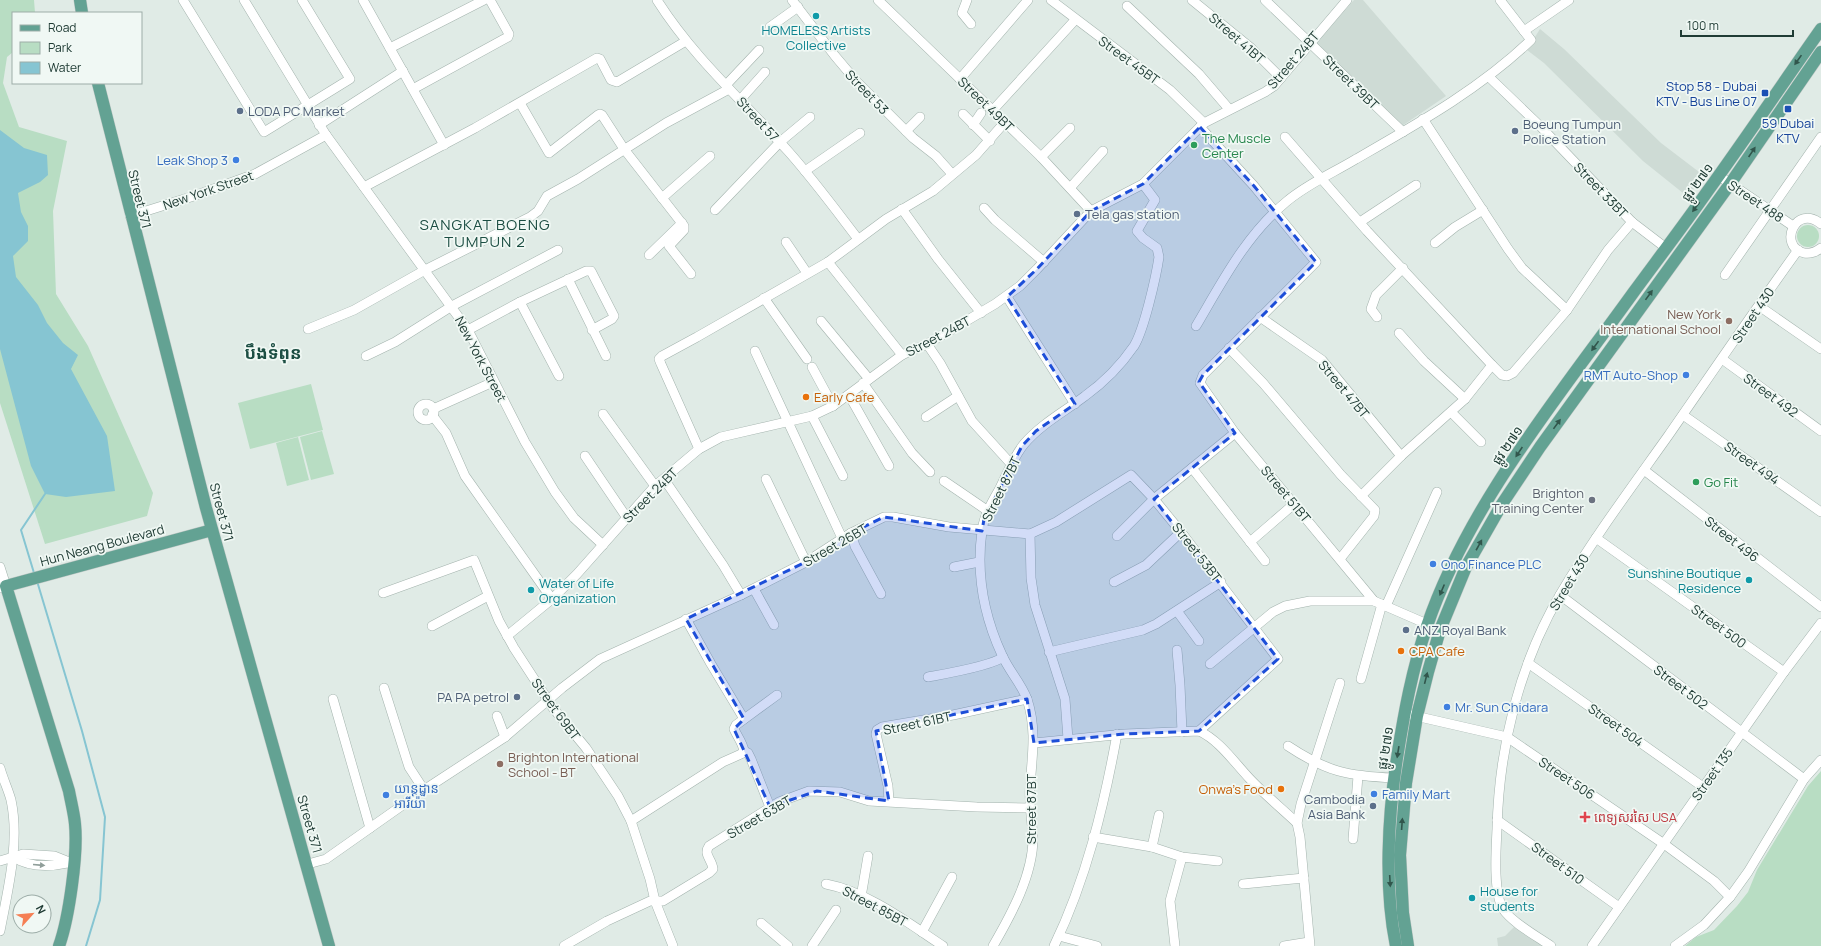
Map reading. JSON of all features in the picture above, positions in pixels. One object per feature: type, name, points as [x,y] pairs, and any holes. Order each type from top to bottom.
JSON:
[{"type":"main road","points":[[80,0],[82,12]]},
{"type":"main road","name":"ផ្លូវ ២៧១","points":[[1396,946],[1392,921],[1389,856],[1394,778],[1404,713],[1415,667],[1428,624],[1454,562],[1490,496],[1528,440],[1719,176],[1821,29]]},
{"type":"main road","name":"ផ្លូវ ២៧១","points":[[1408,946],[1403,913],[1400,855],[1406,783],[1417,716],[1440,630],[1466,568],[1502,504],[1544,441],[1730,184],[1821,52]]},
{"type":"main road","name":"Street 371","points":[[98,84],[130,216],[212,530],[308,864],[329,946]]},
{"type":"main road","name":"Hun Neang Boulevard","points":[[3,587],[212,530]]},
{"type":"main road","points":[[3,587],[68,791],[75,825],[63,933],[59,946]]},
{"type":"street","points":[[183,0],[262,130],[266,131],[350,79],[302,0]]},
{"type":"street","name":"New York Street","points":[[244,0],[306,106],[468,330],[524,442],[555,492],[574,518],[603,545]]},
{"type":"street","points":[[363,0],[444,145]]},
{"type":"street","points":[[390,48],[484,0]]},
{"type":"street","points":[[413,89],[508,37],[509,34],[490,0]]},
{"type":"street","name":"Street 57","points":[[657,0],[686,41],[727,87],[780,142],[858,239]]},
{"type":"street","name":"Street 49BT","points":[[878,0],[1041,157],[1091,211]]},
{"type":"street","points":[[967,0],[962,13],[971,24]]},
{"type":"street","points":[[960,79],[1028,0]]},
{"type":"street","name":"Street 45BT","points":[[1051,0],[1075,20],[1170,90],[1254,186],[1316,262],[1260,317]]},
{"type":"street","name":"Street 41BT","points":[[1192,0],[1251,48],[1281,78]]},
{"type":"street","name":"Street 39BT","points":[[1265,0],[1403,132]]},
{"type":"street","points":[[1196,326],[1221,281],[1236,259],[1275,212],[1299,193],[1403,132],[1489,77],[1509,62],[1531,40],[1500,0]]},
{"type":"street","points":[[1524,31],[1569,0]]},
{"type":"street","name":"Street 24BT","points":[[507,636],[552,599],[603,545],[655,486],[699,449],[721,437],[812,416],[833,406],[902,355],[927,344],[1007,297],[1044,262],[1091,211],[1143,184],[1202,125],[1229,109],[1265,92],[1281,78],[1341,2]]},
{"type":"street","points":[[770,27],[795,4]]},
{"type":"street","name":"Street 53","points":[[795,4],[834,56],[856,82],[906,131],[936,156],[952,174]]},
{"type":"street","points":[[1127,6],[1199,74],[1229,109]]},
{"type":"street","points":[[993,110],[1075,20]]},
{"type":"street","points":[[364,187],[444,145],[596,58],[600,59],[611,80],[617,82],[686,41]]},
{"type":"street","points":[[308,329],[354,310],[425,270],[530,217],[538,211],[548,196],[727,87],[759,50]]},
{"type":"street","points":[[319,125],[403,71]]},
{"type":"street","points":[[740,100],[764,72]]},
{"type":"street","name":"Street 33BT","points":[[1489,77],[1541,127],[1632,222],[1666,248]]},
{"type":"street","points":[[520,102],[549,153],[600,114],[624,149],[682,223],[684,230],[669,246],[691,274]]},
{"type":"street","points":[[973,125],[981,113]]},
{"type":"street","points":[[963,114],[990,141]]},
{"type":"street","points":[[715,210],[780,142],[810,117]]},
{"type":"street","points":[[906,131],[920,117]]},
{"type":"street","points":[[1423,119],[1522,268],[1567,310]]},
{"type":"street","points":[[699,449],[679,408],[659,359],[828,262],[858,239],[902,209],[933,192],[990,141],[1005,122]]},
{"type":"street","points":[[1041,157],[1070,128]]},
{"type":"street","points":[[805,172],[860,133]]},
{"type":"street","name":"New York Street","points":[[130,216],[194,196],[255,174],[326,135]]},
{"type":"street","points":[[1285,137],[1360,222],[1502,375],[1507,376],[1513,373],[1567,310],[1608,250],[1632,222]]},
{"type":"street","points":[[1725,275],[1821,137]]},
{"type":"street","points":[[1070,188],[1103,151]]},
{"type":"street","points":[[662,198],[710,156]]},
{"type":"street","name":"Street 488","points":[[1719,176],[1793,226]]},
{"type":"street","name":"Street 87BT","points":[[993,946],[1004,928],[1030,864],[1033,839],[1030,808],[1034,743],[1031,716],[1027,699],[1021,686],[1003,657],[987,618],[979,562],[982,531],[988,511],[1022,446],[1036,431],[1075,404],[1100,384],[1123,360],[1135,344],[1143,320],[1159,257],[1158,248],[1143,238],[1137,231],[1155,200],[1143,184]]},
{"type":"street","points":[[1360,222],[1416,185]]},
{"type":"street","points":[[984,208],[995,220],[1044,262]]},
{"type":"street","points":[[902,209],[938,259],[981,313]]},
{"type":"street","points":[[1435,243],[1455,227],[1483,210]]},
{"type":"street","points":[[1820,220],[1804,219],[1793,226],[1790,236],[1792,242],[1798,250],[1811,253],[1821,248]]},
{"type":"street","points":[[649,255],[682,223]]},
{"type":"street","points":[[786,242],[808,273]]},
{"type":"street","points":[[366,356],[396,342],[452,306],[558,250]]},
{"type":"street","name":"Street 430","points":[[1551,946],[1507,915],[1501,906],[1496,866],[1500,779],[1507,737],[1516,700],[1528,663],[1542,628],[1560,594],[1596,538],[1798,250]]},
{"type":"street","points":[[828,262],[902,355]]},
{"type":"street","points":[[1377,317],[1371,309],[1376,295],[1403,268]]},
{"type":"street","points":[[468,330],[520,302],[586,271],[591,271],[614,313],[612,319],[592,330]]},
{"type":"street","points":[[568,279],[606,356]]},
{"type":"street","points":[[1007,297],[1075,404]]},
{"type":"street","points":[[764,298],[807,359]]},
{"type":"street","points":[[520,302],[559,376]]},
{"type":"street","points":[[1759,306],[1821,350]]},
{"type":"street","points":[[1260,317],[1229,348],[1263,383],[1376,513],[1340,559]]},
{"type":"street","name":"Street 47BT","points":[[1260,317],[1322,360],[1401,456]]},
{"type":"street","points":[[821,321],[866,381],[912,453],[930,472]]},
{"type":"street","points":[[1399,333],[1424,361],[1465,399]]},
{"type":"street","points":[[927,344],[940,363],[972,421],[1012,464]]},
{"type":"street","name":"Street 51BT","points":[[1229,348],[1203,374],[1200,380],[1201,385],[1235,433],[1340,559],[1381,604]]},
{"type":"street","points":[[755,351],[842,538]]},
{"type":"street","name":"Street 492","points":[[1722,359],[1821,431]]},
{"type":"street","points":[[1361,496],[1401,456],[1465,399],[1492,365]]},
{"type":"street","points":[[812,368],[833,406]]},
{"type":"street","points":[[493,382],[432,412],[446,433],[465,476],[552,599]]},
{"type":"street","points":[[849,395],[889,466]]},
{"type":"street","points":[[926,417],[958,396]]},
{"type":"street","points":[[1451,412],[1481,442]]},
{"type":"street","points":[[603,414],[655,486]]},
{"type":"street","name":"Street 494","points":[[1683,415],[1821,512]]},
{"type":"street","points":[[812,416],[843,476]]},
{"type":"street","points":[[1117,536],[1154,499],[1235,433]]},
{"type":"street","points":[[585,456],[627,518]]},
{"type":"street","points":[[1192,468],[1265,561]]},
{"type":"street","name":"Street 496","points":[[1644,470],[1821,607]]},
{"type":"street","name":"Street 26BT","points":[[308,864],[326,859],[424,790],[505,737],[562,688],[606,656],[754,589],[806,562],[851,533],[884,517],[982,531],[1030,534],[1056,522],[1131,475],[1136,480]]},
{"type":"street","points":[[664,478],[723,565],[741,595]]},
{"type":"street","points":[[766,479],[806,562]]},
{"type":"street","name":"Street 53BT","points":[[1136,480],[1182,532],[1278,659],[1199,731]]},
{"type":"street","points":[[944,481],[988,511]]},
{"type":"street","points":[[1360,679],[1381,604],[1437,492]]},
{"type":"street","points":[[1250,542],[1294,504]]},
{"type":"street","points":[[1114,582],[1146,565],[1182,532]]},
{"type":"street","points":[[851,533],[858,551],[880,594]]},
{"type":"street","points":[[1030,534],[1031,578],[1035,605],[1064,699],[1068,739]]},
{"type":"street","name":"Street 500","points":[[1596,538],[1784,672]]},
{"type":"street","name":"Street 69BT","points":[[382,593],[474,560],[488,596],[507,636],[548,701],[586,748],[618,796],[631,821],[650,879],[655,901],[673,946]]},
{"type":"street","points":[[954,567],[979,562]]},
{"type":"street","points":[[0,567],[3,587]]},
{"type":"street","points":[[1049,652],[1144,630],[1177,611],[1221,582]]},
{"type":"street","points":[[754,589],[774,625]]},
{"type":"street","name":"Street 502","points":[[1560,594],[1741,733],[1804,779]]},
{"type":"street","points":[[432,626],[488,596]]},
{"type":"street","points":[[1210,664],[1273,612],[1285,606],[1310,601],[1381,604],[1428,624]]},
{"type":"street","points":[[1177,611],[1199,641]]},
{"type":"street","points":[[686,619],[744,719]]},
{"type":"street","name":"Street 135","points":[[1592,946],[1784,672],[1821,623]]},
{"type":"street","points":[[1177,650],[1182,732]]},
{"type":"street","points":[[928,677],[985,664],[999,660],[1003,657]]},
{"type":"street","name":"Street 504","points":[[1528,663],[1703,787]]},
{"type":"street","points":[[1284,946],[1310,944],[1300,838],[1297,823],[1300,804],[1340,683]]},
{"type":"street","points":[[384,688],[409,767],[424,790]]},
{"type":"street","points":[[770,807],[750,759],[744,751],[734,729],[736,725],[777,694]]},
{"type":"street","points":[[333,699],[370,828]]},
{"type":"street","name":"Street 61BT","points":[[889,802],[888,786],[876,734],[877,730],[882,727],[953,715],[1027,699]]},
{"type":"street","name":"Street 506","points":[[1404,713],[1507,737],[1664,844],[1714,881],[1730,897]]},
{"type":"street","points":[[497,716],[505,737]]},
{"type":"street","points":[[1034,743],[1117,734],[1199,731],[1207,734],[1259,788],[1297,823]]},
{"type":"street","points":[[1054,946],[1081,880],[1108,788],[1117,734]]},
{"type":"street","points":[[1288,746],[1313,763],[1336,771],[1358,776],[1394,778]]},
{"type":"street","points":[[631,821],[723,762],[741,754],[744,751]]},
{"type":"street","points":[[1676,946],[1704,925],[1730,897],[1748,872],[1804,779],[1821,760]]},
{"type":"street","points":[[0,768],[11,800],[13,824],[13,857],[0,930]]},
{"type":"street","points":[[1353,839],[1358,776]]},
{"type":"street","name":"Street 63BT","points":[[564,946],[614,918],[650,901],[663,901],[709,873],[713,869],[706,850],[709,846],[756,818],[770,807],[802,793],[817,790],[840,792],[869,801],[976,807],[1030,808]]},
{"type":"street","points":[[1152,847],[1159,815]]},
{"type":"street","name":"Street 510","points":[[1497,820],[1619,907]]},
{"type":"street","points":[[1093,837],[1152,847],[1182,857],[1218,860]]},
{"type":"street","points":[[861,897],[868,856]]},
{"type":"street","points":[[13,857],[23,864],[54,866],[71,864]]},
{"type":"street","points":[[0,861],[13,857]]},
{"type":"street","points":[[1175,946],[1170,901],[1182,857]]},
{"type":"street","points":[[922,932],[952,877]]},
{"type":"street","points":[[1243,884],[1304,878]]},
{"type":"street","name":"Street 85BT","points":[[826,884],[837,886],[889,911],[942,946]]},
{"type":"street","points":[[812,946],[836,910]]},
{"type":"street","points":[[761,923],[788,946]]},
{"type":"street","points":[[1059,936],[1097,946]]},
{"type":"highlighted area","points":[[1200,127],[1254,186],[1316,262],[1203,375],[1199,382],[1235,433],[1154,499],[1278,659],[1199,731],[1125,734],[1034,743],[1027,699],[876,731],[889,801],[817,791],[770,807],[734,729],[744,719],[686,619],[806,562],[851,533],[884,517],[982,531],[984,519],[1022,446],[1036,431],[1075,404],[1007,297],[1037,269],[1091,211],[1143,184]]},
{"type":"shaded area","points":[[1354,0],[1363,0],[1446,96],[1402,126],[1316,43]]},
{"type":"shaded area","points":[[1540,29],[1564,49],[1661,143],[1703,175],[1688,197],[1643,161],[1544,63],[1527,50]]},
{"type":"shaded area","points":[[1516,925],[1545,946],[1498,946],[1497,938],[1505,936]]},
{"type":"green space","points":[[0,0],[34,0],[35,12],[12,12],[12,53],[7,57],[3,83],[19,127],[67,141],[53,211],[56,294],[88,346],[153,493],[147,516],[45,544],[0,403]]},
{"type":"green space","points":[[1804,225],[1812,225],[1819,232],[1819,240],[1812,247],[1804,247],[1797,240],[1797,232]]},
{"type":"green space","points":[[311,384],[323,430],[250,449],[238,403]]},
{"type":"green space","points":[[322,431],[334,474],[311,480],[300,437]]},
{"type":"green space","points":[[298,437],[309,480],[287,486],[276,443]]},
{"type":"green space","points":[[1821,771],[1821,946],[1685,946],[1696,937],[1714,930],[1748,892],[1757,870],[1808,786]]},
{"type":"water","points":[[0,130],[24,148],[47,155],[48,175],[40,182],[18,193],[21,212],[28,226],[28,241],[13,256],[16,277],[38,305],[47,323],[63,343],[78,355],[71,369],[107,436],[115,491],[66,497],[45,494],[31,466],[0,349]]},
{"type":"waterway","points":[[34,573],[21,530],[45,494]]},
{"type":"waterway","points":[[37,581],[82,731],[105,817],[100,900],[86,946]]},
{"type":"place","name":"HOMELESS Artists Collective","points":[[816,16]]},
{"type":"place","name":"Stop 58 - Dubai KTV - Bus Line 07","points":[[1765,93]]},
{"type":"place","name":"59 Dubai KTV","points":[[1788,109]]},
{"type":"place","name":"LODA PC Market","points":[[240,111]]},
{"type":"place","name":"Boeung Tumpun Police Station","points":[[1515,131]]},
{"type":"place","name":"The Muscle Center","points":[[1194,145]]},
{"type":"place","name":"Leak Shop 3","points":[[236,160]]},
{"type":"place","name":"Tela gas station","points":[[1077,214]]},
{"type":"place","name":"New York International School","points":[[1729,321]]},
{"type":"place","name":"RMT Auto-Shop","points":[[1686,375]]},
{"type":"place","name":"Early Cafe","points":[[806,397]]},
{"type":"place","name":"Go Fit","points":[[1696,482]]},
{"type":"place","name":"Brighton Training Center","points":[[1592,500]]},
{"type":"place","name":"Ono Finance PLC","points":[[1433,564]]},
{"type":"place","name":"Sunshine Boutique Residence","points":[[1749,580]]},
{"type":"place","name":"Water of Life Organization","points":[[531,590]]},
{"type":"place","name":"ANZ Royal Bank","points":[[1406,630]]},
{"type":"place","name":"CPA Cafe","points":[[1401,651]]},
{"type":"place","name":"PA PA petrol","points":[[517,697]]},
{"type":"place","name":"Mr. Sun Chidara","points":[[1447,707]]},
{"type":"place","name":"Brighton International School - BT","points":[[500,764]]},
{"type":"place","name":"Onwa's Food","points":[[1281,789]]},
{"type":"place","name":"Family Mart","points":[[1374,794]]},
{"type":"place","name":"យាន្ដដ្ឋាន អារីយ៉ា","points":[[386,795]]},
{"type":"place","name":"Cambodia Asia Bank","points":[[1373,806]]},
{"type":"place","name":"ពេទ្យសរសៃ USA","points":[[1585,817]]},
{"type":"place","name":"House for students","points":[[1472,898]]},
{"type":"district","name":"SANGKAT BOENG TUMPUN 2","points":[[485,232]]},
{"type":"district","name":"បឹងទំពុន","points":[[273,352]]}]
